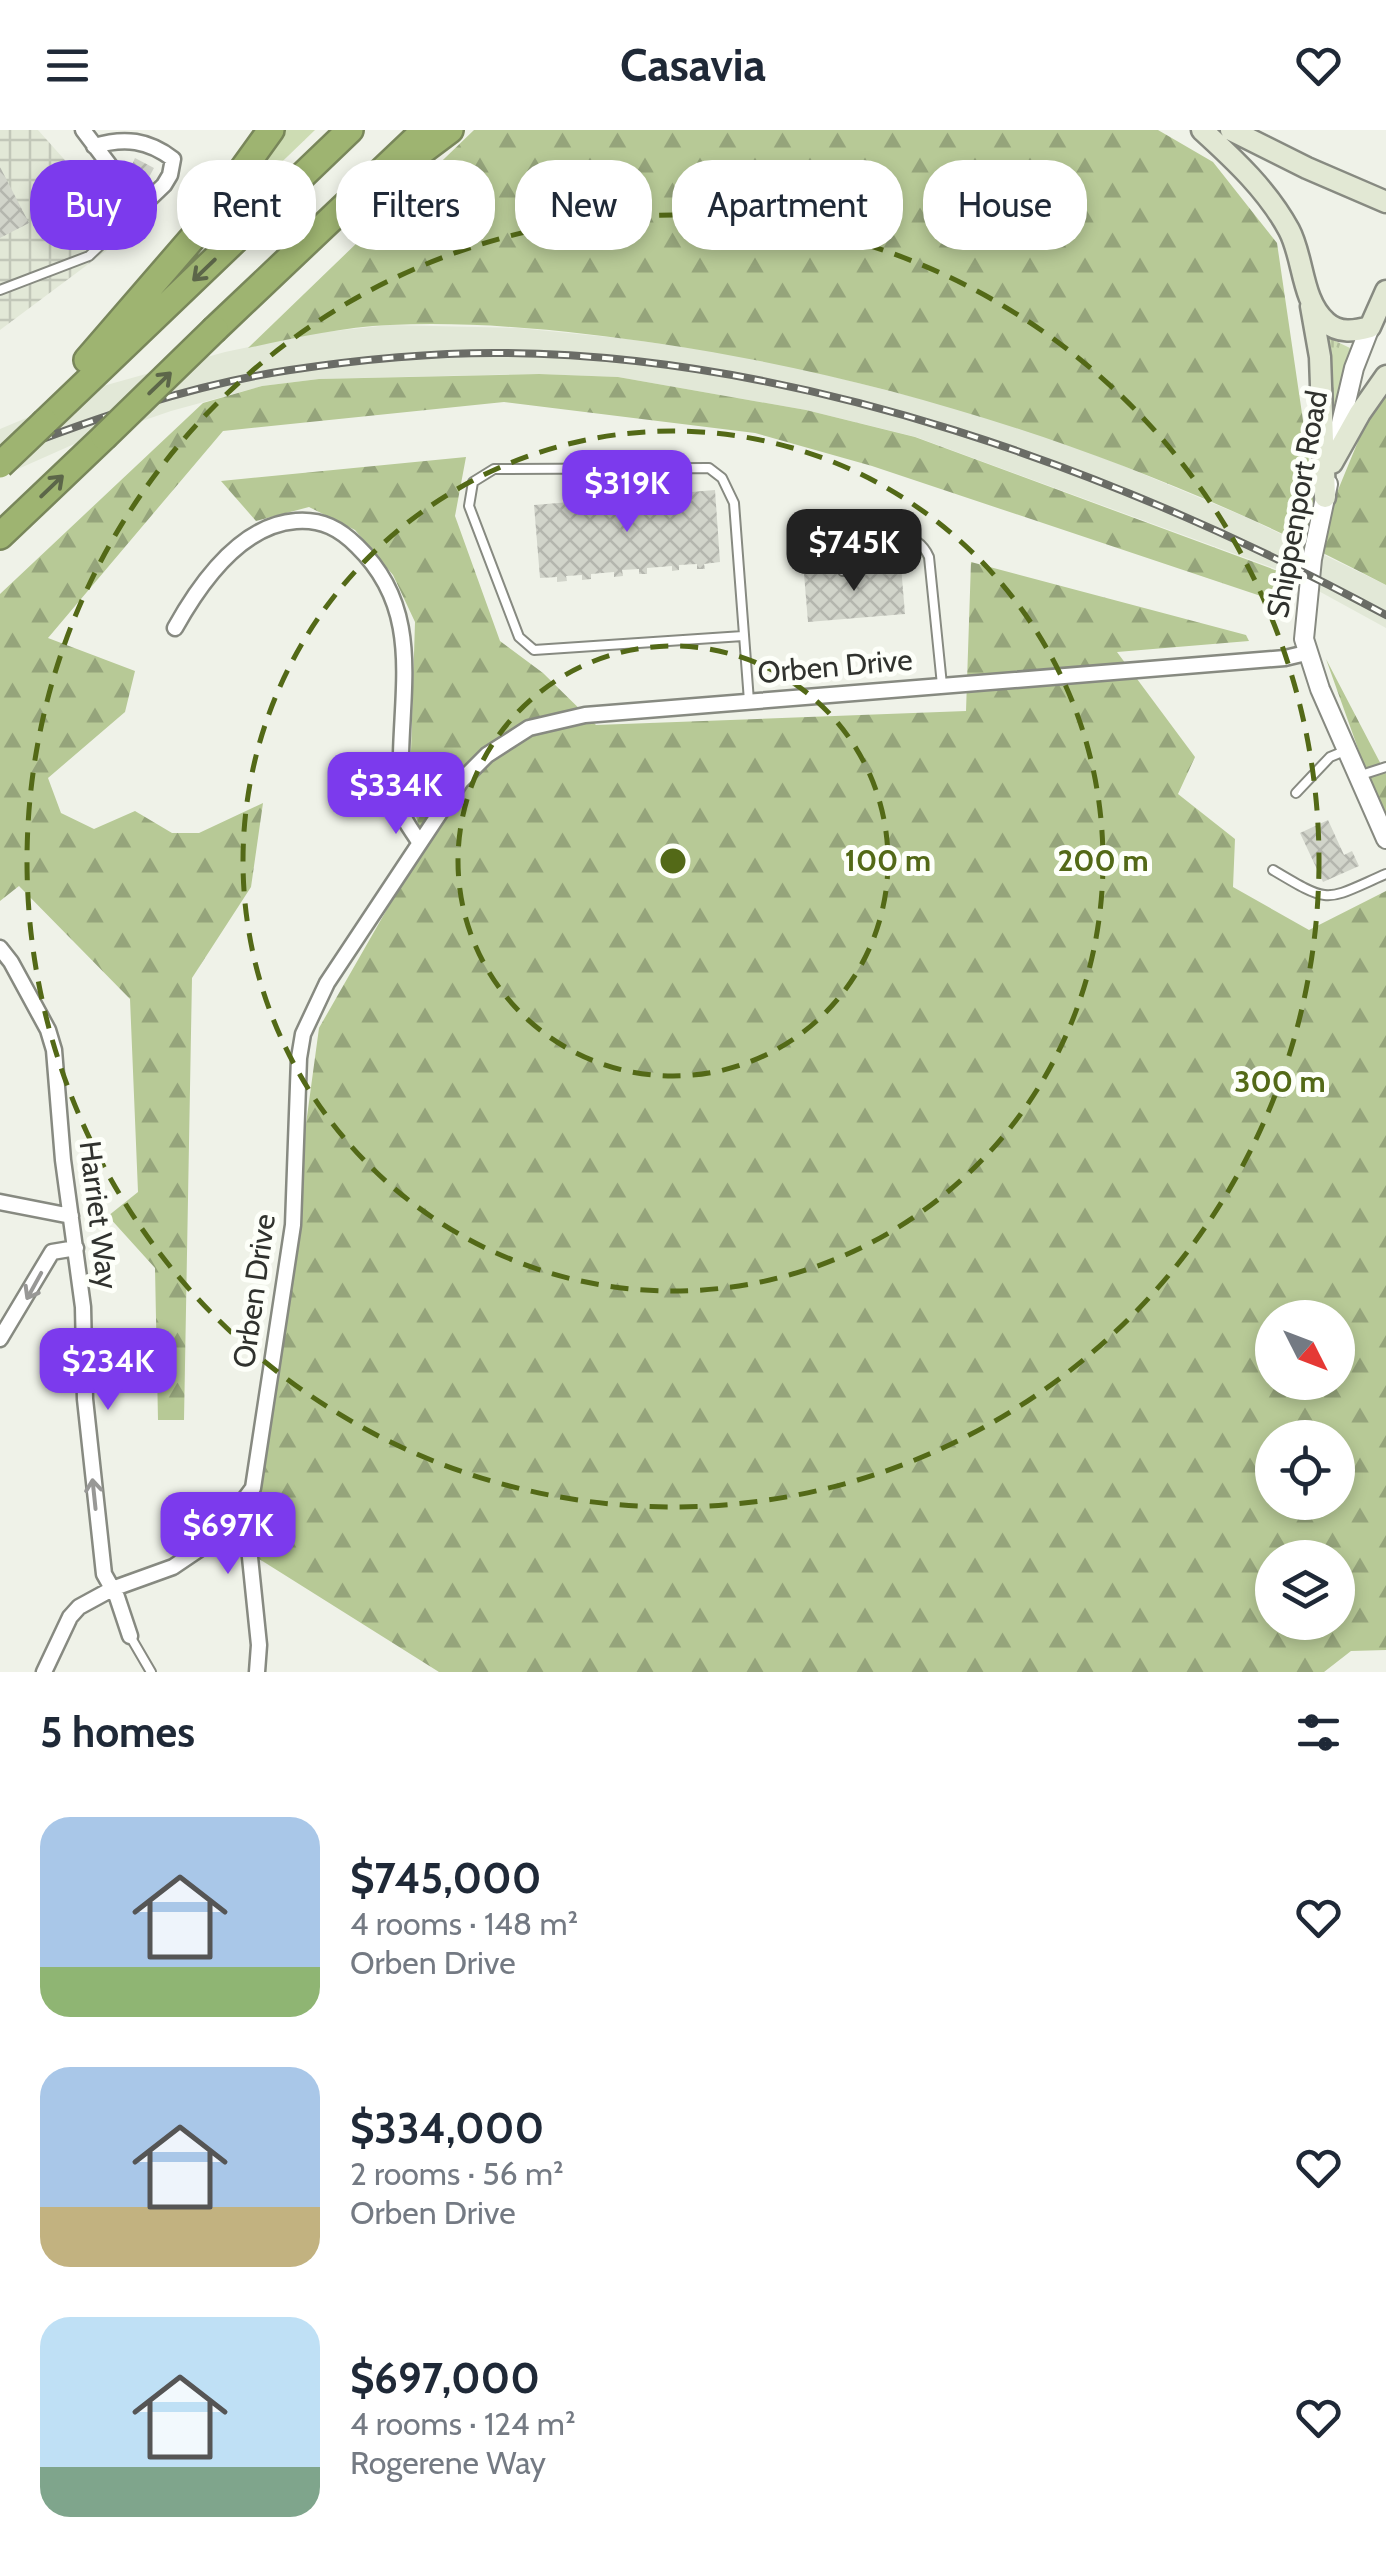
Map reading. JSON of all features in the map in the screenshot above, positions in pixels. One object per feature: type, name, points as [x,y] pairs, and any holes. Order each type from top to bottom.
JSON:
[{"type":"highway","points":[[52,412],[90,356],[196,234],[272,130]]},
{"type":"highway","points":[[0,465],[350,130]]},
{"type":"highway","points":[[0,536],[425,130]]},
{"type":"highway","points":[[326,224],[450,130]]},
{"type":"main road","points":[[1202,130],[1256,183],[1280,215],[1298,253],[1320,356],[1325,497]]},
{"type":"main road","points":[[1231,130],[1386,202]]},
{"type":"main road","name":"Shippenport Road","points":[[1370,327],[1386,290]]},
{"type":"main road","points":[[1311,304],[1334,328],[1355,331],[1370,327]]},
{"type":"main road","points":[[1332,463],[1386,376]]},
{"type":"street","points":[[83,130],[105,160]]},
{"type":"street","points":[[94,146],[121,140],[146,143],[173,160],[170,175],[157,192]]},
{"type":"street","name":"Shippenport Road","points":[[1370,327],[1350,383],[1304,613],[1306,652],[1386,839]]},
{"type":"street","points":[[175,628],[198,588],[255,534],[272,525],[294,521],[326,524],[342,532],[373,563],[398,608],[404,654],[400,781],[403,815],[419,842]]},
{"type":"street","name":"Orben Drive","points":[[44,1672],[70,1617],[90,1600],[173,1567],[207,1544],[253,1488],[293,1226],[299,1058],[304,1034],[327,982],[474,766],[528,728],[585,715],[1285,658],[1306,652]]},
{"type":"street","name":"Harriet Way","points":[[0,948],[48,1030],[54,1050],[83,1307],[85,1399],[94,1501],[104,1574],[130,1636]]},
{"type":"street","points":[[0,1202],[71,1216]]},
{"type":"street","points":[[0,1340],[52,1252],[76,1248]]},
{"type":"street","points":[[253,1488],[247,1528],[259,1645],[257,1672]]},
{"type":"lane","points":[[0,290],[94,250]]},
{"type":"lane","points":[[742,636],[534,650],[519,637],[469,506],[473,482],[494,469],[710,468],[717,472],[734,502],[749,701]]},
{"type":"lane","points":[[843,571],[839,538],[887,532],[911,538],[922,546],[929,557],[942,685]]},
{"type":"lane","points":[[1296,793],[1330,757],[1347,750]]},
{"type":"lane","points":[[1358,776],[1386,767]]},
{"type":"lane","points":[[1274,870],[1318,896],[1334,897],[1386,874]]},
{"type":"lane","name":"Harriet Way","points":[[130,1636],[151,1672]]},
{"type":"shaded area","points":[[0,130],[38,130],[65,160],[30,160],[30,250],[107,250],[0,330]]},
{"type":"shaded area","points":[[390,325],[519,328],[764,359],[1029,430],[1248,518],[1386,585],[1386,628],[1284,572],[916,437],[806,410],[618,377],[539,374],[319,379],[262,386],[171,411],[72,445],[0,477],[0,429],[103,386],[225,352],[315,333]]},
{"type":"green space","points":[[281,130],[315,130],[284,160],[260,160]]},
{"type":"green space","points":[[474,130],[1158,130],[1213,162],[1277,243],[1311,475],[1338,490],[1373,405],[1386,392],[1386,585],[1213,502],[1124,466],[943,406],[757,360],[595,335],[458,324],[354,328],[248,348],[350,250],[495,250],[495,160],[443,160]]},
{"type":"green space","points":[[1327,337],[1350,348],[1332,413]]},
{"type":"green space","points":[[539,374],[618,377],[806,410],[915,437],[1294,577],[1285,604],[872,466],[755,433],[504,402],[223,431],[48,638],[135,671],[125,712],[48,778],[61,813],[94,829],[135,811],[172,833],[199,833],[263,803],[251,887],[192,978],[184,1420],[158,1420],[155,1268],[108,1216],[138,1192],[130,999],[19,886],[0,901],[0,594],[203,403],[262,386],[319,379]]},
{"type":"green space","points":[[466,457],[455,516],[500,641],[543,673],[596,725],[966,711],[971,562],[1246,635],[1249,641],[1117,652],[1195,757],[1178,794],[1235,839],[1233,887],[1309,930],[1386,891],[1386,1650],[1351,1651],[1324,1672],[439,1672],[248,1552],[319,1028],[422,848],[410,784],[415,622],[393,575],[355,530],[309,507],[256,521],[221,481]]},
{"type":"green space","points":[[1326,659],[1386,774],[1386,827]]},
{"type":"building","points":[[0,167],[29,223],[0,238]]},
{"type":"building","points":[[715,490],[720,562],[704,564],[705,569],[697,569],[697,564],[679,565],[679,570],[672,571],[672,566],[647,568],[647,574],[639,574],[639,569],[622,570],[623,576],[614,577],[614,572],[591,574],[591,579],[582,580],[582,575],[566,576],[567,581],[557,582],[557,577],[540,578],[534,505]]},
{"type":"building","points":[[901,566],[905,614],[808,622],[804,574]]},
{"type":"building","points":[[1328,820],[1344,855],[1352,851],[1359,866],[1323,882],[1300,833]]},
{"type":"railway","points":[[0,455],[142,405],[290,370],[442,354],[609,358],[724,374],[840,398],[955,430],[1178,514],[1386,615]]}]
